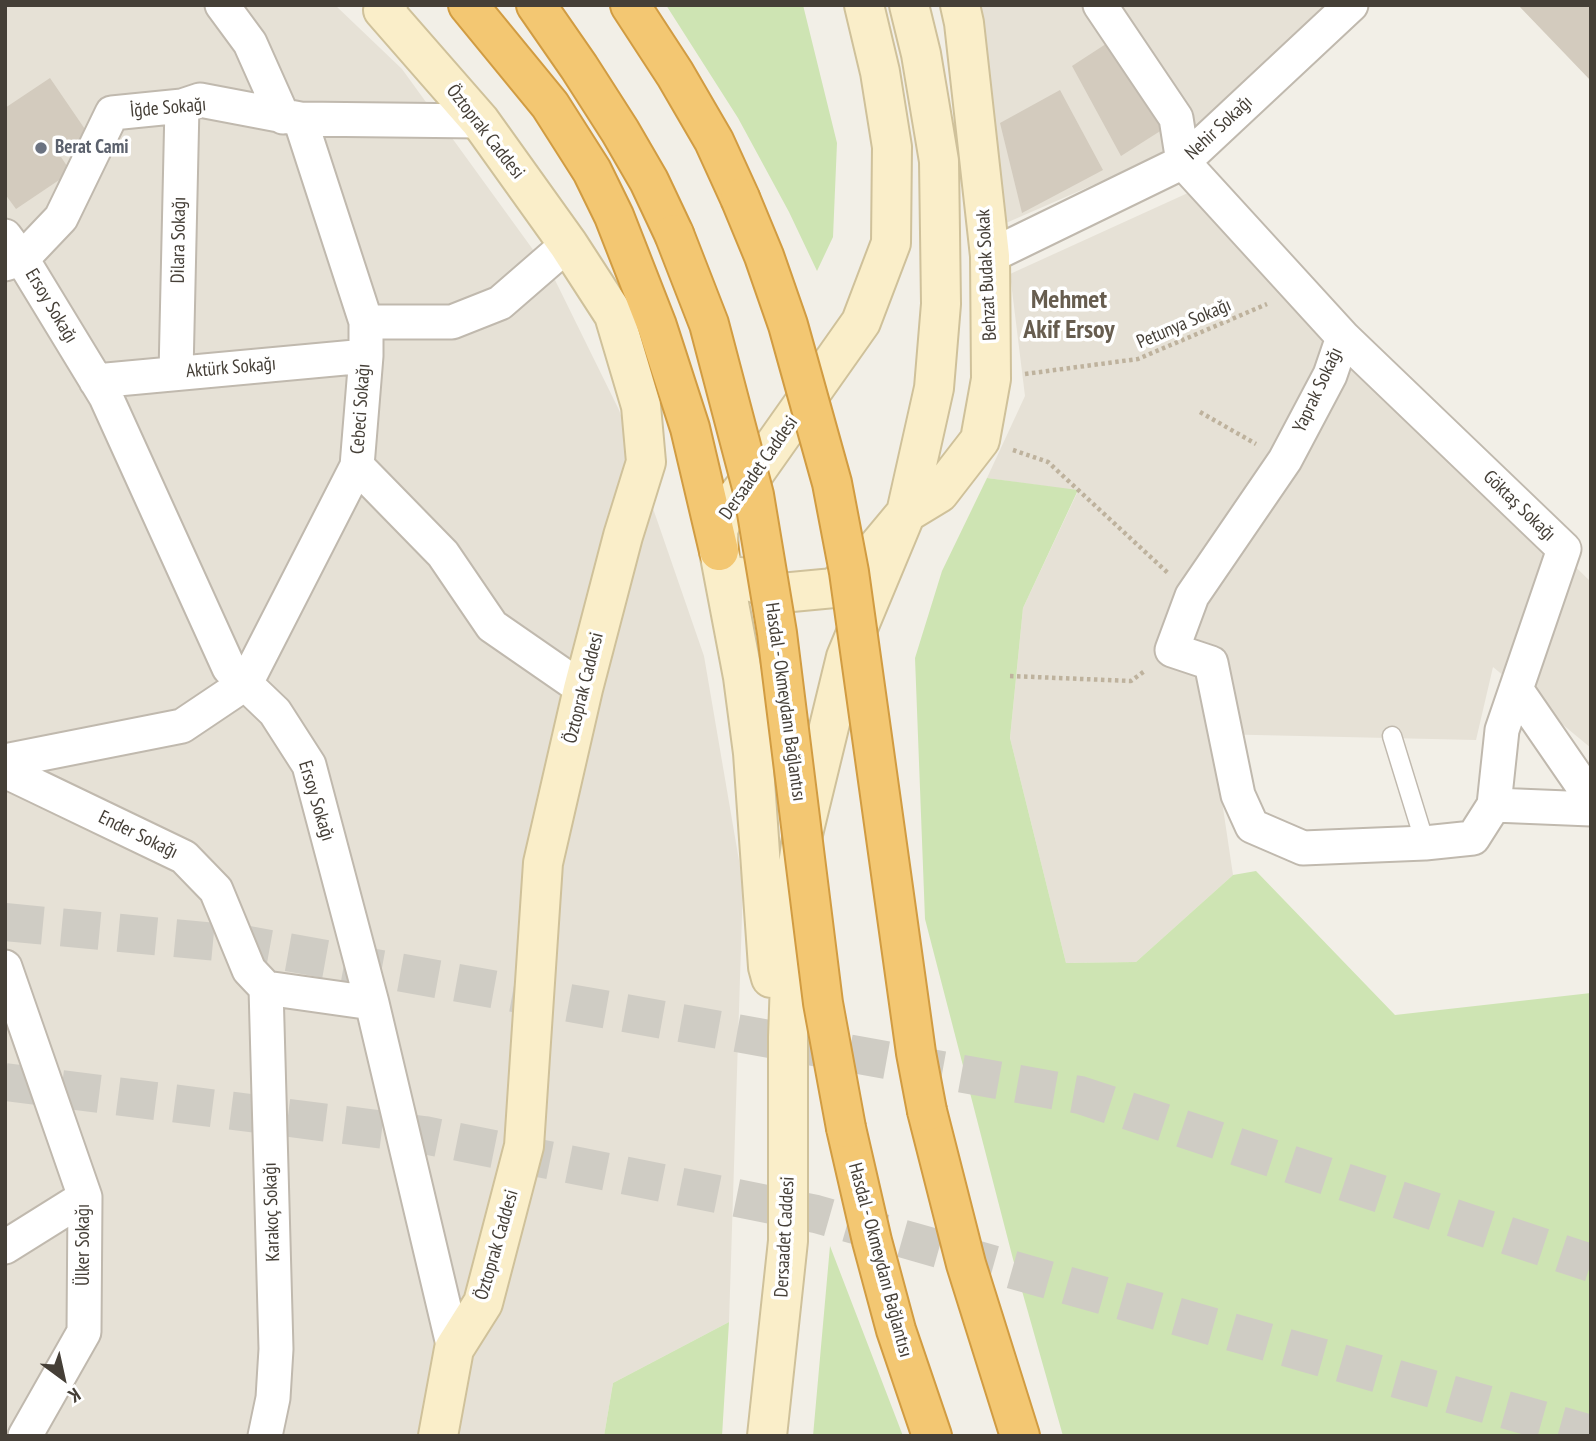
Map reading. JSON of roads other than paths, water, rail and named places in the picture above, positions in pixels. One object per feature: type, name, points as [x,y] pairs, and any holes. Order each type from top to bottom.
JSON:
[{"type":"highway","points":[[468,5],[550,105],[592,171],[614,216],[657,326],[690,428],[719,551]]},
{"type":"highway","points":[[629,5],[675,74],[707,130],[740,198],[788,325],[832,483],[849,572],[916,1053],[927,1111],[965,1264],[1020,1436]]},
{"type":"highway","name":"Hasdal - Okmeydanı Bağlantısı","points":[[536,8],[579,67],[649,181],[674,234],[709,324],[754,495],[777,634],[823,1003],[846,1128],[896,1330],[932,1436]]},
{"type":"main road","name":"Dersaadet Caddesi","points":[[788,1037],[768,967],[753,753],[743,677],[719,551],[718,531],[725,512],[861,322],[891,243],[892,147],[880,72],[864,5]]},
{"type":"main road","name":"Dersaadet Caddesi","points":[[767,1436],[788,1241],[788,1037],[793,898],[802,838],[846,657],[906,513],[934,388],[941,304],[939,161],[921,54],[909,5]]},
{"type":"main road","name":"Behzat Budak Sokak","points":[[906,513],[939,493],[980,440],[991,379],[990,256],[960,5]]},
{"type":"main road","name":"Öztoprak Caddesi","points":[[383,7],[480,121],[568,244],[614,315],[641,406],[646,462],[623,536],[583,689],[543,863],[524,1146],[482,1303],[454,1349],[438,1436]]},
{"type":"main road","points":[[719,551],[737,576],[781,593],[834,588],[871,555],[906,513]]},
{"type":"street","name":"Cebeci Sokağı","points":[[222,5],[250,43],[292,118],[366,321],[366,356],[357,466],[246,683]]},
{"type":"street","points":[[1100,5],[1176,118],[1183,162]]},
{"type":"street","name":"Nehir Sokağı","points":[[990,256],[1183,162],[1351,5]]},
{"type":"street","name":"İğde Sokağı","points":[[11,253],[61,218],[111,113],[182,106],[200,100],[292,118],[480,121]]},
{"type":"street","name":"Dilara Sokağı","points":[[176,373],[182,106]]},
{"type":"street","name":"Yaprak Sokağı","points":[[1183,162],[1343,337],[1330,375],[1285,460],[1192,596],[1172,650],[1211,663],[1238,795],[1252,825],[1303,848],[1425,843]]},
{"type":"street","points":[[366,321],[452,322],[500,303],[568,244]]},
{"type":"street","name":"Ersoy Sokağı","points":[[11,253],[106,397],[229,668],[275,712],[309,765],[372,1003],[454,1349]]},
{"type":"street","name":"Göktaş Sokağı","points":[[1343,337],[1564,550],[1502,730],[1494,805]]},
{"type":"street","name":"Aktürk Sokağı","points":[[96,381],[366,356]]},
{"type":"street","points":[[357,466],[443,554],[492,626],[583,689]]},
{"type":"street","points":[[5,761],[181,726],[246,683]]},
{"type":"street","points":[[1516,689],[1591,798]]},
{"type":"street","name":"Ender Sokağı","points":[[5,771],[184,857],[216,890],[250,970],[266,988]]},
{"type":"street","points":[[1425,843],[1473,838],[1494,805],[1591,809]]},
{"type":"street","name":"Ülker Sokağı","points":[[5,967],[86,1197],[84,1332],[25,1436]]},
{"type":"street","points":[[266,988],[372,1003]]},
{"type":"street","name":"Karakoç Sokağı","points":[[265,1436],[274,1398],[276,1349],[266,988]]},
{"type":"street","points":[[5,1247],[86,1197]]},
{"type":"street","points":[[5,1426],[25,1436]]},
{"type":"lane","points":[[1392,736],[1425,843]]},
{"type":"tunnel","points":[[5,922],[248,945],[1080,1095],[1591,1263]]},
{"type":"tunnel","points":[[5,1082],[424,1135],[816,1214],[1591,1434]]},
{"type":"place","name":"Berat Cami","points":[[41,148]]},
{"type":"district","name":"Mehmet Akif Ersoy","points":[[1069,316]]}]
